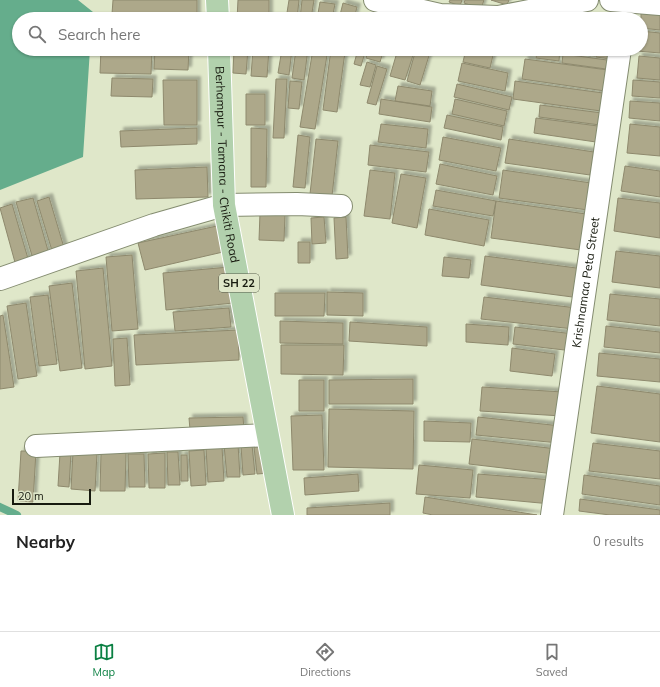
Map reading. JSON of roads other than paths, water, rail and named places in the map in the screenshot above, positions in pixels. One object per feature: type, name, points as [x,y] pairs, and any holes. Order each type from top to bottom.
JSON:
[{"type":"main road","points":[[217,0],[218,12]]},
{"type":"main road","name":"Berhampur - Tamana - Chikiti Road","points":[[219,56],[224,205],[283,515]]},
{"type":"street","points":[[375,0],[427,12]]},
{"type":"street","points":[[524,12],[587,0]]},
{"type":"street","points":[[621,7],[660,4]]},
{"type":"street","name":"Krishnamaa Peta Street","points":[[552,515],[619,56]]},
{"type":"street","points":[[0,279],[154,225],[224,205],[298,204],[341,206]]},
{"type":"street","points":[[36,446],[267,436]]},
{"type":"waterway","points":[[0,507],[17,515]]}]
